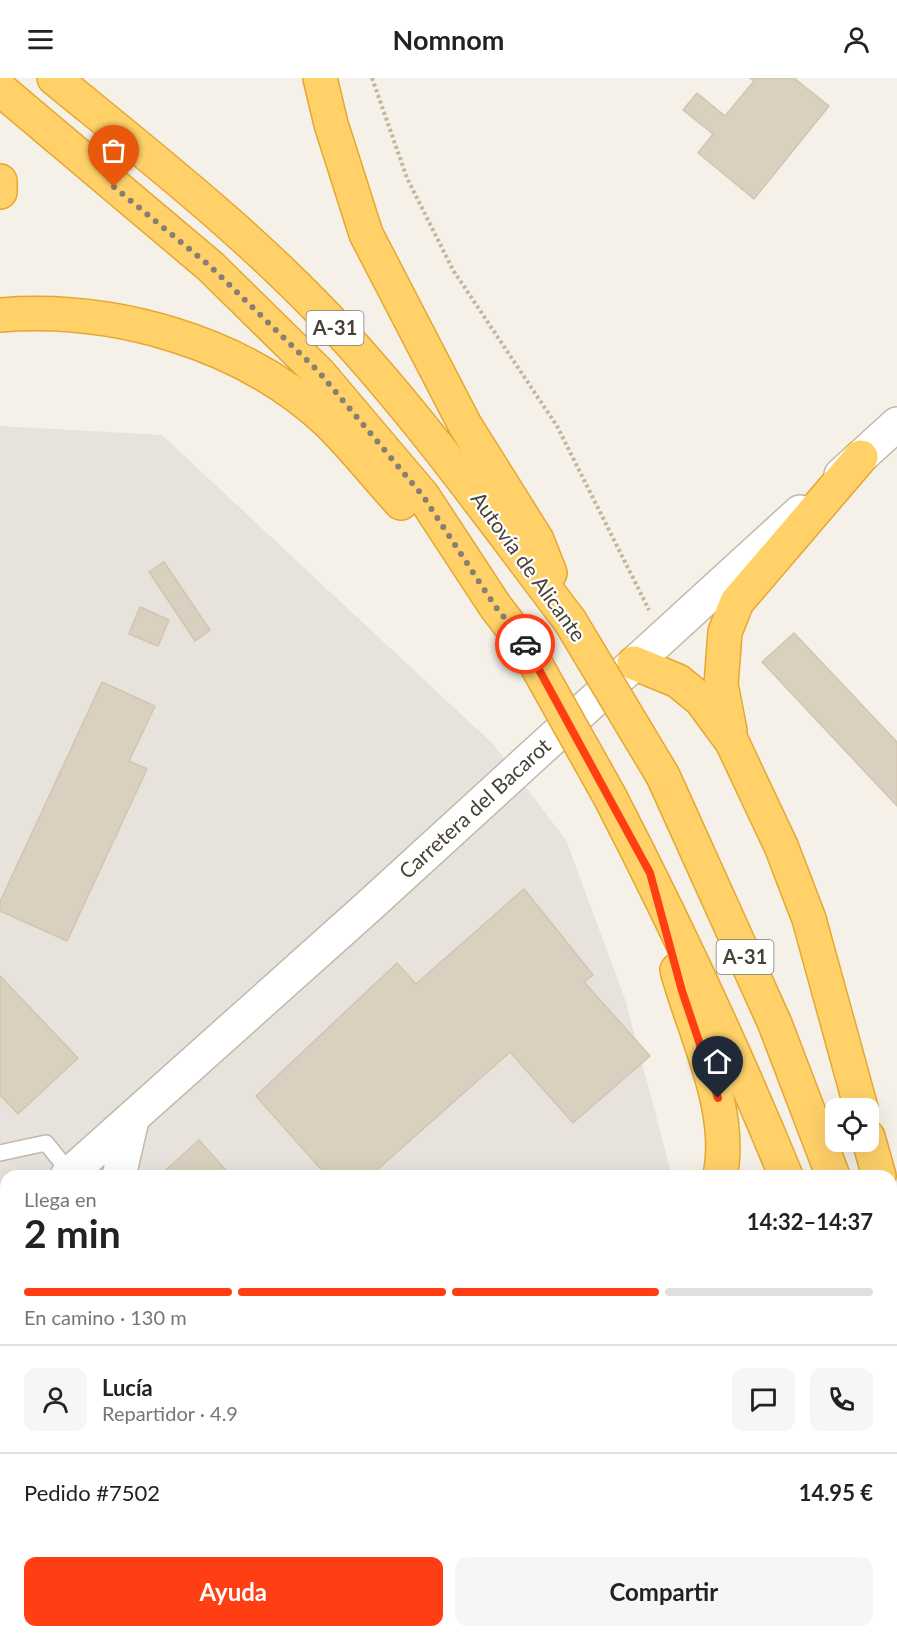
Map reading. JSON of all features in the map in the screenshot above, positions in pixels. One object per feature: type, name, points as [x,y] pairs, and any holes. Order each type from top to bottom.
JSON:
[{"type":"highway","name":"Autovía de Alicante","points":[[54,78],[228,223],[344,336],[444,453],[570,621],[663,776],[775,1024],[831,1170]]},
{"type":"highway","points":[[320,78],[331,124],[366,234],[465,425],[537,540],[570,621]]},
{"type":"highway","name":"A-31","points":[[0,89],[210,266],[319,372],[423,496],[477,579],[525,645],[610,797],[650,873],[743,1073],[783,1170]]},
{"type":"highway","points":[[0,181],[0,192]]},
{"type":"highway","points":[[0,315],[77,314],[123,320],[171,334],[227,356],[282,386],[327,421],[404,506],[477,579]]},
{"type":"highway","points":[[732,742],[721,685],[725,632],[737,602],[861,457]]},
{"type":"highway","points":[[634,663],[678,681],[701,700],[732,742],[781,846],[809,919],[858,1098]]},
{"type":"highway","points":[[650,873],[682,991],[718,1098],[723,1162],[721,1170]]},
{"type":"highway","points":[[872,1152],[877,1170]]},
{"type":"street","name":"Carretera del Bacarot","points":[[76,1170],[897,424]]},
{"type":"street","points":[[120,1170],[132,1120]]},
{"type":"lane","points":[[0,1153],[46,1143],[66,1170]]},
{"type":"path","points":[[372,78],[407,178],[453,270],[557,426],[662,637]]},
{"type":"shaded area","points":[[0,426],[162,435],[493,744],[566,840],[625,999],[670,1170],[0,1170]]},
{"type":"building","points":[[750,78],[794,78],[829,106],[754,199],[698,153],[713,134],[683,110],[697,93],[725,116],[754,81]]},
{"type":"building","points":[[164,562],[210,630],[195,641],[149,572]]},
{"type":"building","points":[[140,607],[169,620],[158,646],[129,634]]},
{"type":"building","points":[[794,633],[897,742],[897,806],[762,662]]},
{"type":"building","points":[[102,682],[155,706],[129,761],[147,769],[67,941],[0,911],[0,902]]},
{"type":"building","points":[[524,889],[593,975],[584,982],[650,1056],[573,1123],[510,1052],[377,1170],[322,1170],[256,1096],[397,963],[416,984]]},
{"type":"building","points":[[0,976],[78,1058],[18,1114],[0,1095]]},
{"type":"building","points":[[199,1140],[226,1170],[166,1170]]},
{"type":"way so far","points":[[114,187],[210,266],[319,372],[423,496],[495,606],[525,644]]},
{"type":"route","points":[[525,644],[650,873],[682,991],[718,1098]]}]
